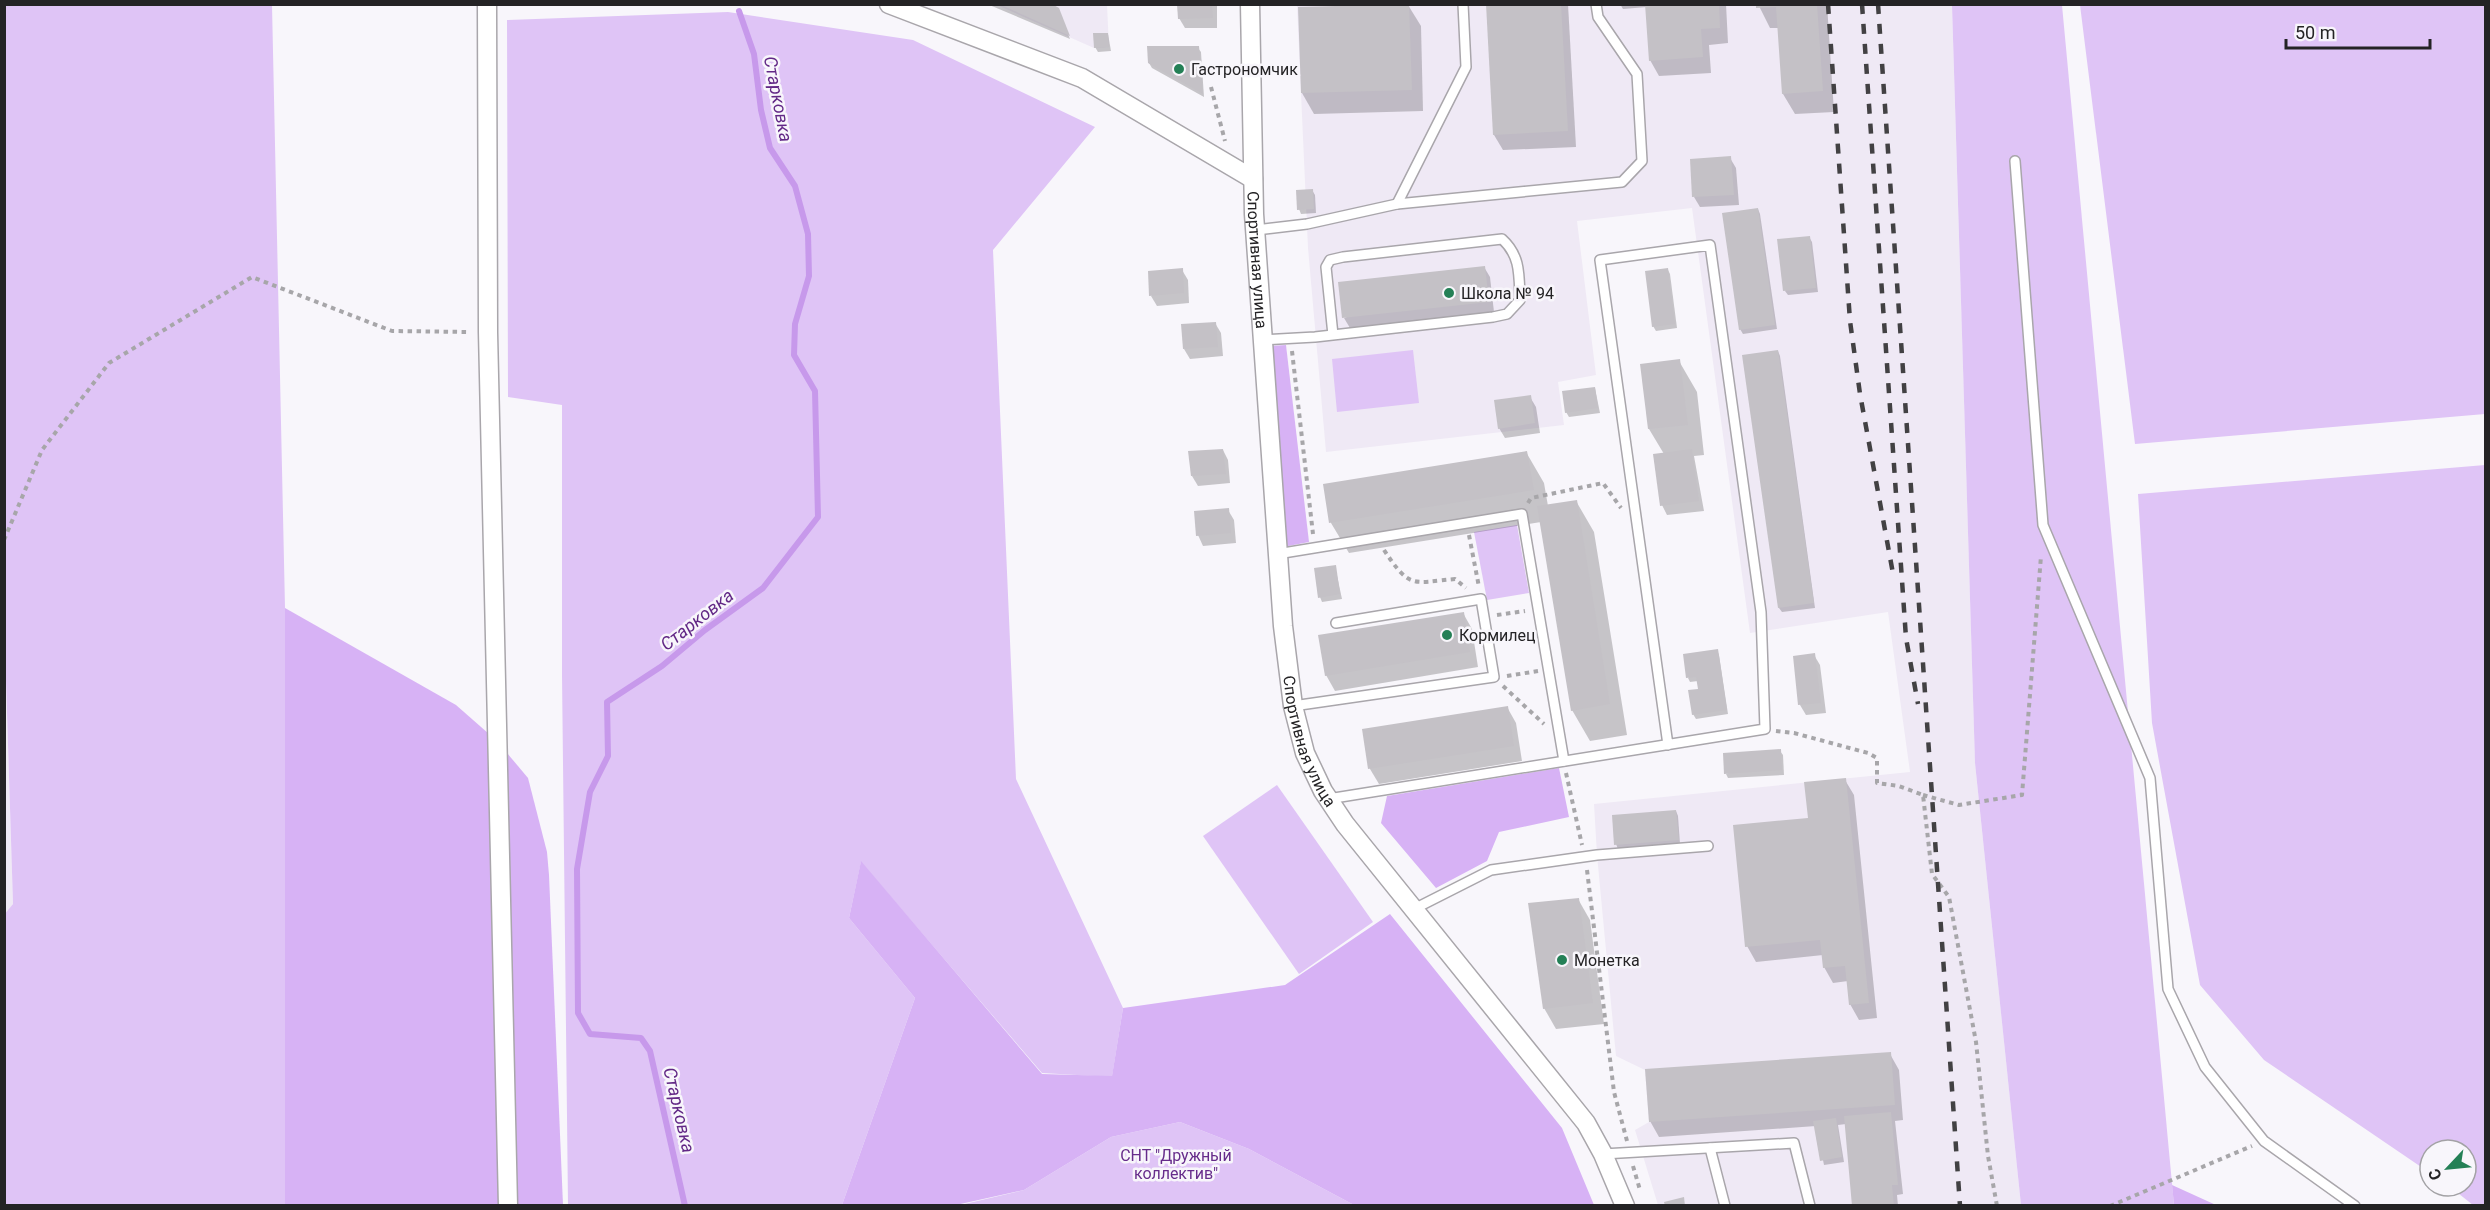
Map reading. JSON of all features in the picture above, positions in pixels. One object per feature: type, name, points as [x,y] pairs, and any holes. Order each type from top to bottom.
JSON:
[{"type":"street","points":[[487,4],[488,332],[508,1206]]},
{"type":"street","name":"Спортивная улица","points":[[890,4],[1082,78],[1253,179]]},
{"type":"street","name":"Спортивная улица","points":[[1251,4],[1253,179],[1277,554],[1293,706],[1305,753],[1328,799],[1345,824],[1412,910],[1566,1095],[1586,1123],[1604,1154],[1625,1206]]},
{"type":"lane","points":[[1397,204],[1466,67],[1463,4]]},
{"type":"lane","points":[[1256,230],[1307,224],[1397,204],[1622,182],[1642,161],[1636,74],[1598,17],[1596,4]]},
{"type":"lane","points":[[2015,161],[2043,525],[2150,778],[2168,989],[2205,1067],[2264,1141],[2355,1206]]},
{"type":"lane","points":[[1263,340],[1333,335],[1507,314],[1520,300],[1518,261],[1511,248],[1502,239],[1330,260],[1326,267],[1333,335]]},
{"type":"lane","points":[[1328,799],[1668,745],[1765,729],[1761,612],[1710,245],[1600,260],[1668,745]]},
{"type":"lane","points":[[1277,554],[1522,514],[1564,761]]},
{"type":"lane","points":[[1293,706],[1494,677],[1481,599],[1336,623]]},
{"type":"lane","points":[[1412,910],[1491,870],[1585,857],[1708,846]]},
{"type":"lane","points":[[1604,1154],[1794,1143],[1810,1206]]},
{"type":"lane","points":[[1710,1148],[1725,1206]]},
{"type":"path","points":[[1211,87],[1232,167]]},
{"type":"path","points":[[4,540],[42,450],[109,363],[252,277],[392,331],[488,332]]},
{"type":"path","points":[[1290,338],[1315,548]]},
{"type":"path","points":[[1522,514],[1531,498],[1603,483],[1638,532]]},
{"type":"path","points":[[1467,522],[1481,599]]},
{"type":"path","points":[[1765,729],[1794,733],[1868,753],[1877,758],[1878,783],[1899,786],[1959,805],[2022,795],[2043,525]]},
{"type":"path","points":[[1375,538],[1400,574],[1414,582],[1455,579],[1481,599]]},
{"type":"path","points":[[1484,617],[1538,609]]},
{"type":"path","points":[[1494,677],[1548,670]]},
{"type":"path","points":[[1494,677],[1560,739]]},
{"type":"path","points":[[1564,761],[1585,857],[1614,1092],[1642,1195]]},
{"type":"path","points":[[1923,795],[1932,874],[1948,897],[1976,1042],[1988,1156],[1997,1206]]},
{"type":"path","points":[[2110,1206],[2264,1141]]},
{"type":"shaded area","points":[[997,5],[1107,5],[1109,47],[1094,48]]},
{"type":"shaded area","points":[[1297,5],[1952,5],[1975,763],[2021,1205],[1658,1205],[1635,1130],[1649,1122],[1645,1070],[1616,1056],[1594,804],[1910,772],[1888,612],[1750,633],[1692,208],[1577,221],[1596,375],[1558,382],[1564,425],[1326,452],[1308,248]]},
{"type":"shaded area","points":[[1286,345],[1309,542],[1283,547],[1268,346]]},
{"type":"shaded area","points":[[285,608],[456,705],[497,741],[528,778],[547,852],[549,875],[563,1205],[285,1206]]},
{"type":"shaded area","points":[[4,617],[13,904],[5,915]]},
{"type":"shaded area","points":[[1559,768],[1569,817],[1499,832],[1487,861],[1436,888],[1381,823],[1387,796]]},
{"type":"shaded area","points":[[861,861],[1042,1074],[1112,1076],[1123,1008],[1285,985],[1390,914],[1562,1128],[1594,1205],[1354,1205],[1249,1149],[1180,1122],[1111,1137],[1024,1190],[956,1205],[842,1205],[915,998],[849,918]]},
{"type":"shaded area","points":[[2172,1185],[2216,1205],[2174,1205]]},
{"type":"green space","points":[[5,5],[272,5],[285,608],[285,1205],[5,1206],[4,915],[13,904],[4,617]]},
{"type":"green space","points":[[1952,5],[2062,5],[2174,1205],[2021,1205],[1975,763]]},
{"type":"green space","points":[[2080,5],[2485,5],[2485,414],[2135,444]]},
{"type":"green space","points":[[728,12],[913,40],[1095,127],[993,250],[1016,779],[1123,1008],[1112,1077],[1042,1073],[861,862],[849,918],[915,998],[842,1205],[568,1205],[562,675],[562,405],[508,397],[507,20]]},
{"type":"green space","points":[[1413,350],[1419,403],[1337,412],[1332,359]]},
{"type":"green space","points":[[2485,465],[2486,1205],[2473,1205],[2464,1198],[2478,1198],[2478,1138],[2418,1138],[2418,1165],[2264,1060],[2200,985],[2152,723],[2138,494]]},
{"type":"green space","points":[[1517,525],[1529,593],[1487,600],[1474,532]]},
{"type":"green space","points":[[1277,785],[1373,922],[1299,974],[1203,836]]},
{"type":"green space","name":"СНТ \"Дружный коллектив\"","points":[[1180,1122],[1249,1149],[1354,1205],[956,1206],[1024,1190],[1111,1137]]},
{"type":"building","points":[[999,4],[1052,4],[1059,8],[1070,36]]},
{"type":"building","points":[[1177,4],[1212,4],[1213,18],[1178,19]]},
{"type":"building","points":[[1409,4],[1412,90],[1301,93],[1298,7]]},
{"type":"building","points":[[1486,4],[1561,4],[1568,131],[1493,135]]},
{"type":"building","points":[[1645,4],[1719,4],[1720,28],[1701,29],[1703,57],[1649,61]]},
{"type":"building","points":[[1756,4],[1817,4],[1823,91],[1782,94],[1776,7],[1756,8]]},
{"type":"building","points":[[1093,33],[1108,33],[1109,47],[1094,48]]},
{"type":"building","name":"Гастрономчик","points":[[1147,46],[1199,46],[1203,94],[1148,63]]},
{"type":"building","points":[[1731,156],[1734,195],[1692,197],[1690,159]]},
{"type":"building","points":[[1313,189],[1314,209],[1297,210],[1296,190]]},
{"type":"building","points":[[1758,208],[1775,325],[1739,330],[1722,213]]},
{"type":"building","points":[[1810,236],[1816,288],[1783,291],[1777,239]]},
{"type":"building","points":[[1485,266],[1489,302],[1342,318],[1338,282]]},
{"type":"building","points":[[1183,268],[1184,293],[1149,296],[1148,271]]},
{"type":"building","points":[[1668,268],[1675,324],[1652,327],[1645,271]]},
{"type":"building","points":[[1216,322],[1218,347],[1183,349],[1181,324]]},
{"type":"building","points":[[1778,350],[1814,603],[1778,608],[1742,355]]},
{"type":"building","points":[[1680,359],[1688,425],[1648,429],[1640,364]]},
{"type":"building","points":[[1595,387],[1598,408],[1565,413],[1562,391]]},
{"type":"building","points":[[1531,395],[1535,423],[1498,429],[1494,400]]},
{"type":"building","points":[[1223,449],[1226,474],[1191,476],[1188,451]]},
{"type":"building","points":[[1692,449],[1699,501],[1660,506],[1653,454]]},
{"type":"building","points":[[1527,451],[1534,490],[1329,523],[1323,484]]},
{"type":"building","points":[[1577,500],[1610,704],[1571,711],[1537,506]]},
{"type":"building","points":[[1229,508],[1231,533],[1196,536],[1194,511]]},
{"type":"building","points":[[1336,565],[1340,594],[1318,598],[1314,568]]},
{"type":"building","points":[[1464,612],[1470,652],[1325,676],[1318,635]]},
{"type":"building","points":[[1718,649],[1727,710],[1692,715],[1688,690],[1698,689],[1696,677],[1686,678],[1683,654]]},
{"type":"building","points":[[1815,653],[1821,703],[1798,705],[1793,656]]},
{"type":"building","points":[[1508,706],[1514,746],[1368,769],[1362,729]]},
{"type":"building","points":[[1781,749],[1782,770],[1724,774],[1723,753]]},
{"type":"building","points":[[1846,778],[1869,1003],[1849,1005],[1845,966],[1823,968],[1820,940],[1745,947],[1733,825],[1808,818],[1804,782]]},
{"type":"building","points":[[1676,810],[1679,840],[1614,845],[1612,815]]},
{"type":"building","name":"Монетка","points":[[1579,898],[1593,1003],[1543,1009],[1528,903]]},
{"type":"building","points":[[1891,1052],[1895,1105],[1649,1122],[1645,1069]]},
{"type":"building","points":[[1891,1112],[1898,1185],[1892,1185],[1894,1206],[1852,1206],[1844,1116]]},
{"type":"building","points":[[1836,1118],[1842,1157],[1820,1161],[1813,1121]]},
{"type":"building","points":[[1684,1197],[1685,1206],[1665,1206],[1664,1202]]},
{"type":"waterway","name":"Старковка","points":[[685,1206],[650,1051],[641,1038],[590,1034],[578,1013],[577,869],[590,792],[608,756],[607,702],[662,666],[705,630],[763,588],[818,517],[815,391],[794,355],[795,324],[809,276],[808,234],[795,186],[770,148],[761,110],[754,54],[739,11]]},
{"type":"railway","points":[[1828,4],[1850,321],[1860,394],[1894,579]]},
{"type":"railway","points":[[1862,4],[1906,638],[1918,704]]},
{"type":"railway","points":[[1878,4],[1960,1206]]},
{"type":"place","name":"Гастрономчик","points":[[1179,69]]},
{"type":"place","name":"Школа № 94","points":[[1449,293]]},
{"type":"place","name":"Кормилец","points":[[1447,635]]},
{"type":"place","name":"Монетка","points":[[1562,960]]}]
